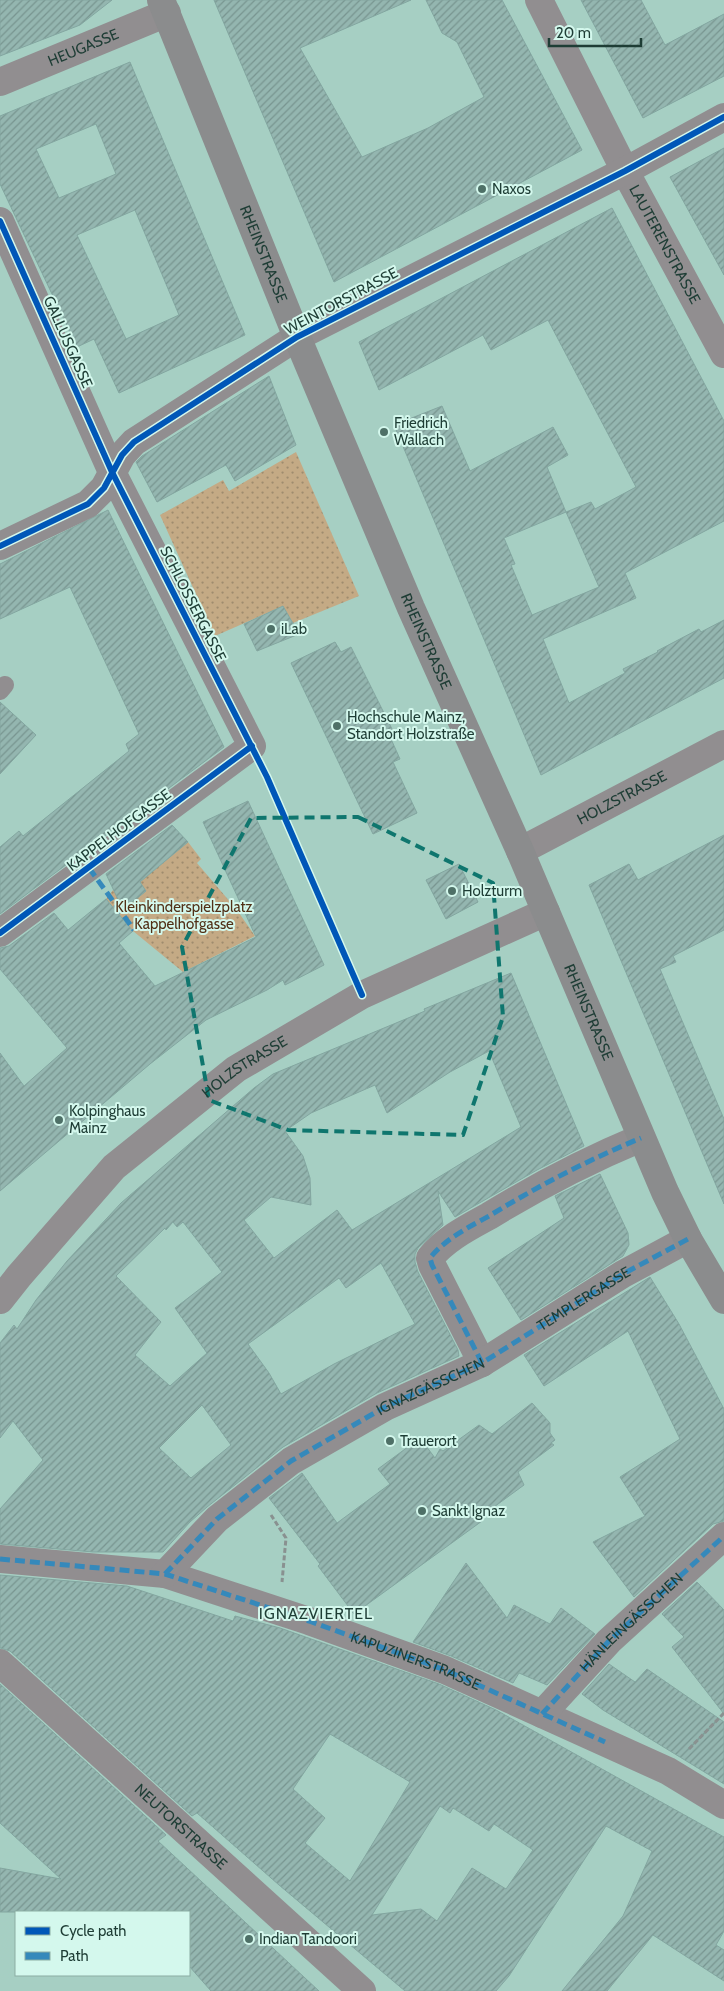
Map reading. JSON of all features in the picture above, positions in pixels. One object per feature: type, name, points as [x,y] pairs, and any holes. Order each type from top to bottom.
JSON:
[{"type":"main road","name":"RHEINSTRASSE","points":[[164,7],[297,337],[411,608],[520,851],[641,1138],[688,1239],[724,1300]]},
{"type":"street","name":"LAUTERENSTRASSE","points":[[539,0],[625,171],[724,354]]},
{"type":"street","name":"HEUGASSE","points":[[0,82],[164,7]]},
{"type":"street","name":"WEINTORSTRASSE","points":[[0,546],[88,504],[104,488],[122,456],[134,442],[297,337],[625,171],[724,118]]},
{"type":"street","name":"GALLUSGASSE","points":[[0,221],[112,472]]},
{"type":"street","name":"SCHLOSSERGASSE","points":[[112,472],[252,746]]},
{"type":"street","name":"HOLZSTRASSE","points":[[520,851],[724,744]]},
{"type":"street","name":"KAPPELHOFGASSE","points":[[0,933],[252,746]]},
{"type":"street","name":"HOLZSTRASSE","points":[[0,1300],[114,1166],[236,1069],[362,995],[546,912]]},
{"type":"street","name":"IGNAZGÄSSCHEN","points":[[164,1574],[217,1519],[291,1461],[386,1407],[482,1363],[430,1258],[436,1251],[462,1232],[543,1183],[641,1138]]},
{"type":"street","name":"TEMPLERGASSE","points":[[482,1363],[622,1274],[688,1239]]},
{"type":"street","name":"HÄNLEINGÄSSCHEN","points":[[542,1714],[609,1641],[724,1536]]},
{"type":"street","name":"KAPUZINERSTRASSE","points":[[0,1559],[164,1574],[280,1611],[445,1670],[668,1771],[724,1805]]},
{"type":"street","name":"NEUTORSTRASSE","points":[[0,1663],[362,1991]]},
{"type":"path","points":[[255,1489],[286,1538],[280,1611]]},
{"type":"path","points":[[668,1771],[724,1712]]},
{"type":"highlighted area","points":[[358,817],[493,883],[503,1017],[463,1135],[288,1130],[209,1100],[182,947],[251,818]]},
{"type":"green space","points":[[296,452],[359,596],[293,623],[283,606],[215,636],[160,515],[223,480],[229,491]]},
{"type":"green space","name":"Kleinkinderspielzplatz Kappelhofgasse","points":[[188,842],[201,859],[197,863],[237,910],[255,936],[183,972],[133,931],[106,899],[113,890],[131,903],[146,891],[140,882]]},
{"type":"building","points":[[0,0],[112,0],[80,25],[0,56]]},
{"type":"building","points":[[214,0],[411,0],[300,48],[362,157],[428,128],[484,97],[457,42],[442,33],[426,0],[502,0],[582,150],[334,282]]},
{"type":"building","points":[[581,0],[641,0],[665,45],[724,14],[724,76],[643,118]]},
{"type":"building","points":[[130,62],[245,335],[119,393],[94,339],[77,347],[0,184],[0,116]],"holes":[[[96,124],[116,174],[59,198],[36,149]],[[135,210],[179,315],[126,339],[77,235]]]},
{"type":"building","points":[[724,148],[724,275],[670,177]]},
{"type":"building","points":[[612,208],[724,421],[724,521],[625,573],[636,598],[543,639],[569,703],[625,673],[623,669],[699,629],[701,632],[724,620],[724,678],[541,775],[394,425],[442,406],[470,471],[553,427],[568,455],[547,467],[566,512],[591,502],[595,509],[636,487],[548,320],[491,350],[483,335],[379,390],[359,342]],"holes":[[[566,512],[599,587],[532,615],[511,565],[515,564],[504,538]]]},
{"type":"building","points":[[269,376],[296,445],[235,481],[226,465],[157,502],[136,462],[142,456]]},
{"type":"building","points":[[108,510],[224,747],[0,914],[0,847],[19,831],[23,836],[129,751],[126,744],[139,734],[70,587],[0,619],[0,564]]},
{"type":"building","name":"iLab","points":[[283,606],[299,634],[257,651],[244,624]]},
{"type":"building","points":[[335,642],[341,652],[351,647],[396,737],[391,739],[400,759],[393,762],[417,813],[373,834],[291,663]]},
{"type":"building","points":[[0,702],[36,735],[0,774]]},
{"type":"building","points":[[248,801],[324,965],[285,985],[283,980],[206,1020],[150,1064],[0,1191],[0,1053],[24,1086],[67,1048],[0,969],[0,948],[9,946],[54,913],[68,930],[106,899],[133,931],[119,943],[155,986],[256,937],[203,822]]},
{"type":"building","points":[[172,825],[188,842],[140,882],[146,891],[123,910],[106,874]]},
{"type":"building","points":[[724,835],[724,930],[673,956],[676,962],[660,969],[724,1119],[724,1204],[589,885],[629,864],[638,880]]},
{"type":"building","name":"Holzturm","points":[[459,864],[478,902],[446,919],[426,880]]},
{"type":"building","points":[[511,973],[584,1146],[537,1170],[455,1217],[438,1191],[443,1225],[418,1248],[415,1254],[415,1262],[418,1272],[458,1350],[459,1356],[377,1393],[283,1447],[207,1507],[190,1522],[163,1552],[93,1552],[0,1544],[0,1509],[43,1460],[13,1421],[0,1438],[0,1343],[14,1325],[17,1329],[36,1300],[67,1261],[121,1203],[254,1088],[273,1074],[425,1011],[424,1009]],"holes":[[[489,1051],[521,1127],[352,1230],[337,1210],[274,1258],[244,1220],[271,1197],[311,1205],[310,1178],[303,1156],[285,1131],[311,1113],[375,1085],[387,1113],[450,1072]],[[173,1222],[177,1227],[183,1222],[222,1272],[175,1308],[207,1353],[170,1386],[135,1355],[161,1322],[116,1276],[165,1228],[166,1230]],[[381,1263],[415,1324],[334,1364],[281,1394],[269,1373],[248,1344],[339,1278],[346,1288]],[[202,1405],[231,1445],[191,1478],[159,1448]]]},
{"type":"building","points":[[600,1174],[628,1233],[629,1245],[623,1256],[521,1320],[488,1268],[564,1218],[555,1196]]},
{"type":"building","points":[[650,1277],[679,1324],[724,1409],[724,1521],[713,1524],[634,1597],[593,1542],[645,1516],[620,1477],[680,1439],[628,1331],[544,1386],[524,1355]]},
{"type":"building","name":"Sankt Ignaz","points":[[532,1403],[550,1423],[550,1433],[555,1440],[551,1443],[554,1445],[518,1472],[524,1485],[479,1518],[482,1521],[354,1614],[318,1566],[320,1564],[269,1498],[302,1473],[337,1523],[390,1484],[378,1469],[420,1438],[435,1458],[440,1449],[443,1451],[479,1425],[492,1434]]},
{"type":"building","points":[[466,1563],[507,1618],[514,1605],[550,1624],[561,1608],[595,1634],[547,1685],[519,1673],[513,1683],[413,1642]]},
{"type":"building","points":[[0,1575],[127,1586],[233,1621],[235,1616],[280,1628],[439,1684],[496,1710],[724,1837],[724,1931],[716,1945],[724,1950],[724,1981],[653,1935],[607,1991],[562,1991],[623,1916],[652,1851],[606,1826],[509,1976],[496,1991],[405,1991],[197,1813],[192,1816],[10,1651],[0,1648]],"holes":[[[330,1734],[410,1782],[350,1881],[305,1843],[325,1818],[293,1789]],[[440,1806],[450,1813],[453,1808],[489,1831],[494,1824],[533,1850],[506,1889],[472,1868],[437,1921],[421,1909],[372,1915]]]},
{"type":"building","points":[[697,1582],[724,1610],[724,1714],[672,1647],[684,1637],[662,1614]]},
{"type":"building","points":[[609,1664],[635,1682],[647,1669],[724,1722],[724,1784],[603,1710],[582,1694]]},
{"type":"building","points":[[0,1684],[166,1835],[158,1841],[319,1991],[211,1991],[190,1967],[190,1911],[0,1912],[0,1868],[61,1879],[0,1823]]},
{"type":"marked path","points":[[89,868],[134,930]]},
{"type":"marked path","points":[[482,1363],[430,1258],[458,1234],[526,1194],[583,1164],[641,1138]]},
{"type":"marked path","points":[[165,1574],[217,1519],[291,1461],[385,1407],[482,1363],[623,1274],[688,1239]]},
{"type":"marked path","points":[[542,1714],[609,1641],[724,1536]]},
{"type":"marked path","points":[[0,1559],[165,1574],[309,1621],[445,1670],[605,1742]]},
{"type":"cycle path","points":[[0,546],[88,504],[104,488],[122,455],[134,442],[297,337],[625,171],[724,117]]},
{"type":"cycle path","points":[[0,221],[112,472],[267,777],[362,995]]},
{"type":"cycle path","points":[[0,933],[252,746]]},
{"type":"place","name":"Naxos","points":[[482,189]]},
{"type":"place","name":"Friedrich Wallach","points":[[384,432]]},
{"type":"place","name":"iLab","points":[[271,629]]},
{"type":"place","name":"Hochschule Mainz, Standort Holzstraße","points":[[337,726]]},
{"type":"place","name":"Holzturm","points":[[452,891]]},
{"type":"place","name":"Kolpinghaus Mainz","points":[[59,1120]]},
{"type":"place","name":"Trauerort","points":[[390,1441]]},
{"type":"place","name":"Sankt Ignaz","points":[[422,1511]]},
{"type":"place","name":"Indian Tandoori","points":[[249,1939]]},
{"type":"district","name":"IGNAZVIERTEL","points":[[316,1613]]}]
